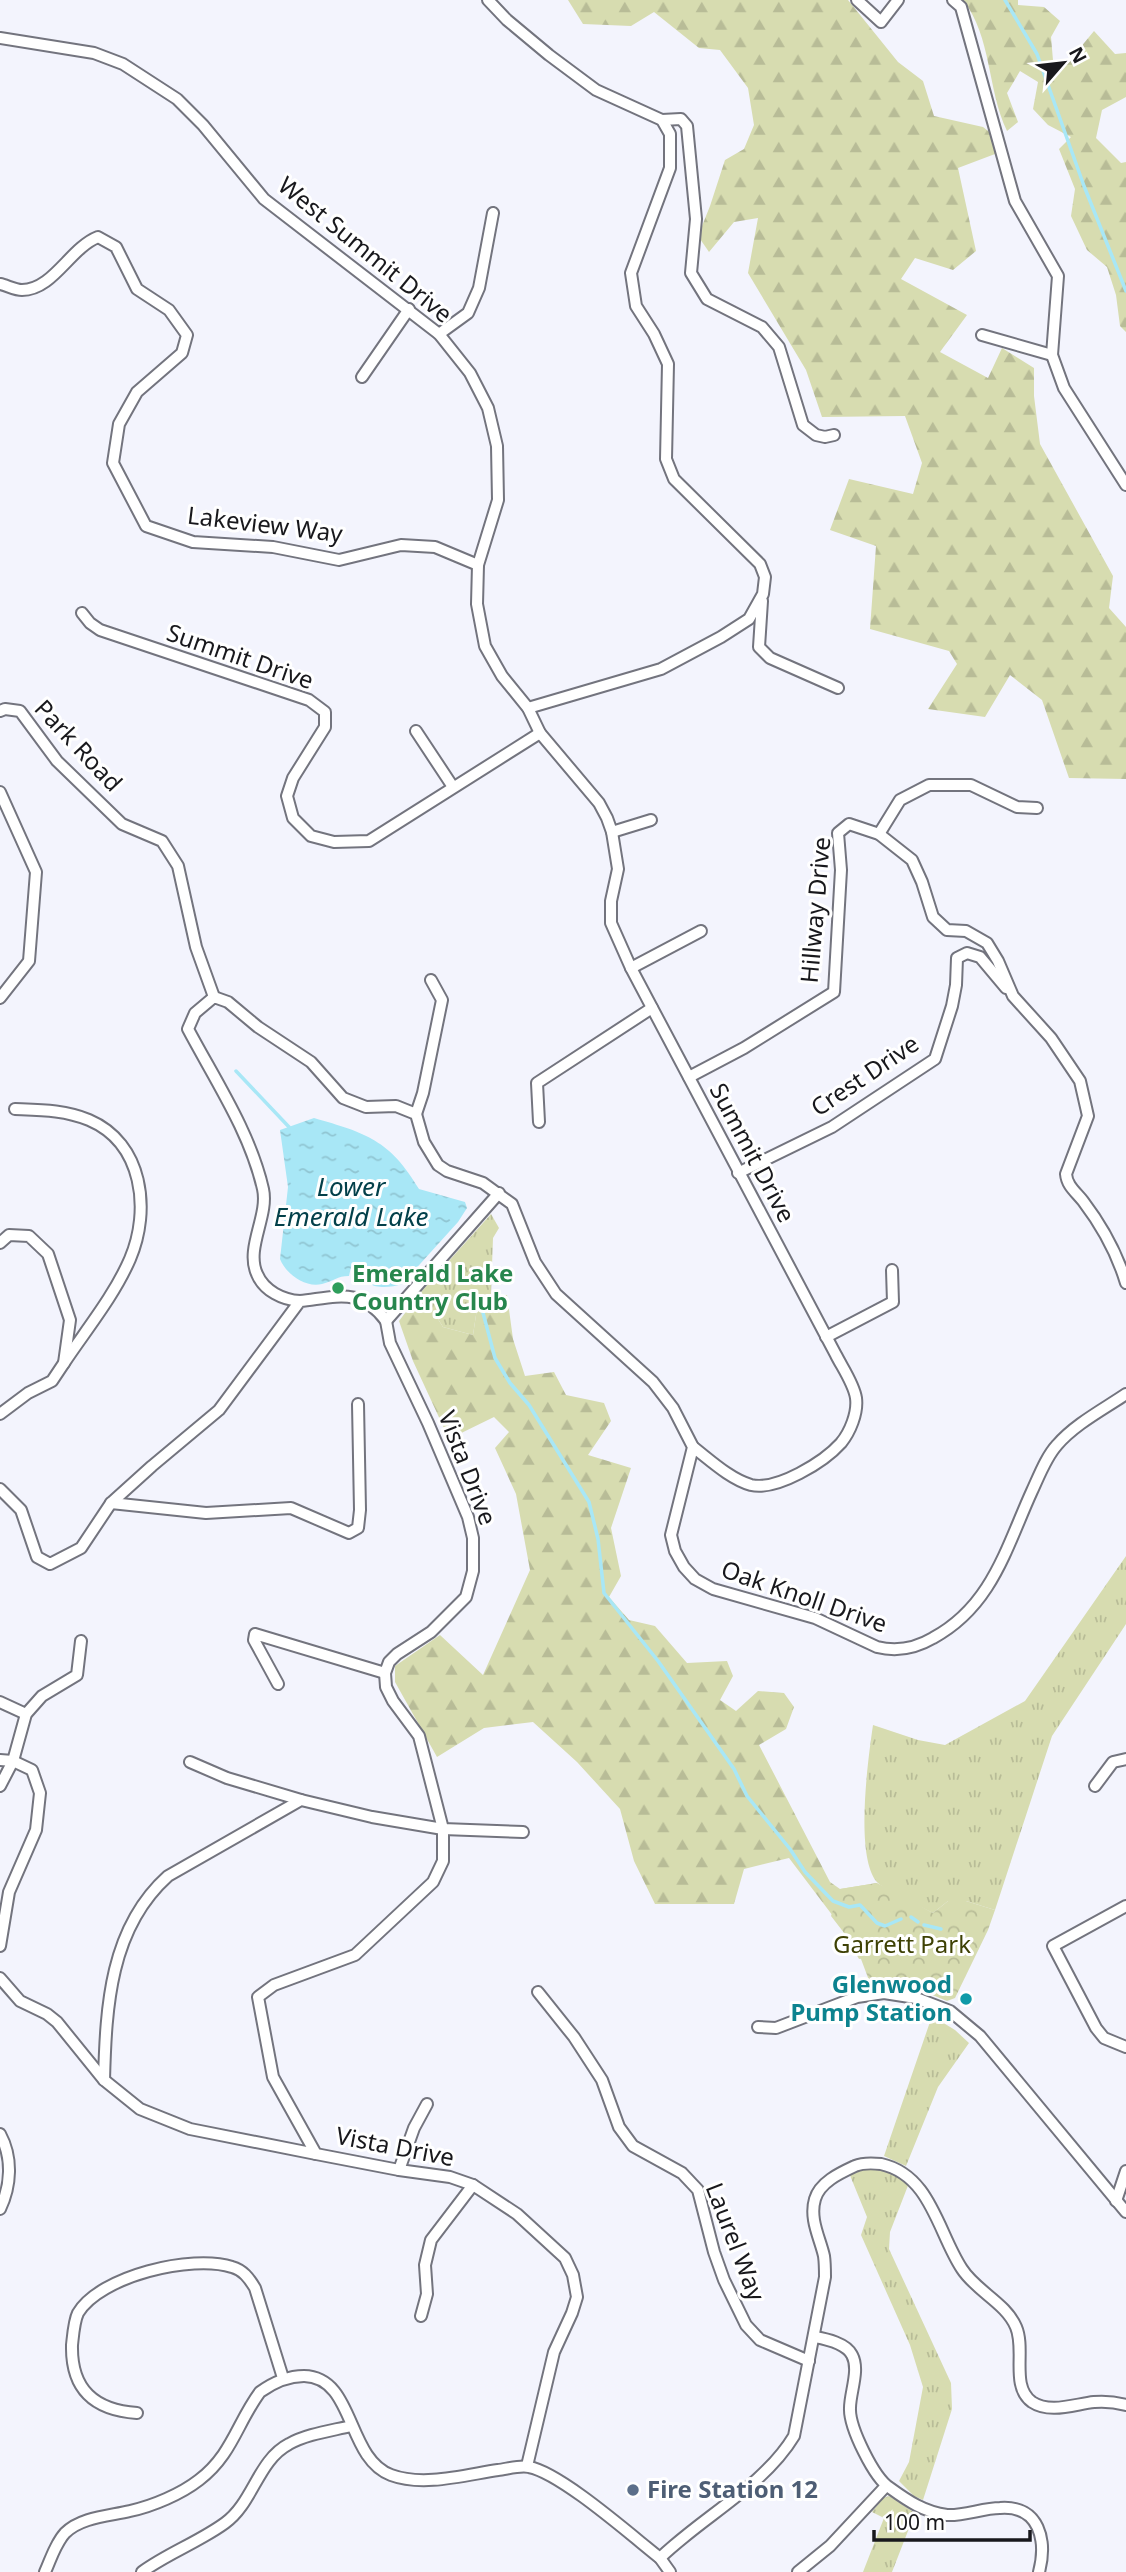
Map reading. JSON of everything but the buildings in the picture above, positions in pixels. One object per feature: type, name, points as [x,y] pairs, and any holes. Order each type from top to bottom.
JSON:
[{"type":"street","points":[[488,0],[507,20],[596,90],[662,120],[681,119],[687,126],[696,219],[691,273],[707,299],[762,327],[779,347],[803,425],[816,435],[834,435]]},
{"type":"street","points":[[857,0],[881,22],[898,0]]},
{"type":"street","points":[[953,0],[961,7],[1015,201],[1058,276],[1052,355],[1064,388],[1126,485]]},
{"type":"street","name":"West Summit Drive","points":[[0,38],[94,53],[123,64],[177,99],[203,125],[264,199],[439,334],[470,373],[488,408],[497,446],[498,500],[478,565],[477,604],[485,646],[502,676],[528,708]]},
{"type":"street","points":[[662,120],[670,134],[670,168],[631,273],[636,306],[654,334],[668,364],[666,458],[674,479],[760,564],[765,577],[759,647],[770,658],[838,688]]},
{"type":"street","points":[[439,334],[468,313],[479,288],[493,213]]},
{"type":"street","name":"Lakeview Way","points":[[0,284],[22,290],[49,280],[85,242],[98,237],[116,247],[137,289],[169,310],[187,335],[182,353],[137,392],[118,424],[113,463],[146,526],[193,542],[273,547],[339,560],[401,545],[435,547],[478,565]]},
{"type":"street","points":[[362,377],[409,309]]},
{"type":"street","points":[[982,335],[1052,355]]},
{"type":"street","points":[[528,708],[661,668],[721,637],[749,619],[763,594]]},
{"type":"street","name":"Summit Drive","points":[[82,613],[100,630],[309,700],[325,712],[325,727],[293,778],[287,796],[293,818],[311,836],[334,842],[369,841],[540,733]]},
{"type":"street","name":"Summit Drive","points":[[528,708],[540,733],[599,803],[612,832],[618,869],[611,901],[611,923],[652,1009],[856,1398],[853,1421],[841,1442],[825,1456],[771,1485],[751,1485],[693,1447]]},
{"type":"street","name":"Park Road","points":[[0,711],[20,711],[57,761],[122,824],[162,841],[178,866],[196,947],[214,997]]},
{"type":"street","points":[[416,731],[453,787]]},
{"type":"street","points":[[1037,808],[1017,807],[971,785],[929,785],[900,800],[879,834],[912,860],[933,917],[947,930],[965,931],[986,943],[998,961],[1013,996],[1051,1038],[1080,1081],[1088,1116],[1066,1174],[1067,1182],[1109,1241],[1126,1283]]},
{"type":"street","points":[[0,792],[36,872],[29,961],[0,998]]},
{"type":"street","points":[[612,832],[651,820]]},
{"type":"street","name":"Hillway Drive","points":[[689,1077],[744,1048],[834,992],[841,870],[838,832],[849,824],[879,834]]},
{"type":"street","points":[[631,968],[701,931]]},
{"type":"street","name":"Crest Drive","points":[[738,1173],[832,1127],[935,1059],[952,1006],[957,958],[967,953],[980,957],[1013,996]]},
{"type":"street","points":[[431,980],[442,1000],[424,1093],[416,1114],[424,1142],[438,1165],[447,1171],[483,1183],[515,1208],[535,1262],[556,1294],[653,1381],[673,1408],[693,1447]]},
{"type":"street","points":[[416,1114],[396,1106],[366,1107],[343,1098],[311,1062],[257,1027],[228,1002],[214,997],[195,1013],[188,1029],[251,1150],[264,1193],[254,1260],[256,1272],[262,1282],[280,1297],[300,1301],[355,1296],[375,1306],[386,1321],[499,1193]]},
{"type":"street","points":[[539,1122],[537,1083],[652,1009]]},
{"type":"street","points":[[0,1414],[28,1393],[52,1381],[130,1260],[136,1242],[140,1207],[139,1180],[133,1161],[121,1144],[103,1127],[89,1119],[57,1110],[15,1109]]},
{"type":"street","points":[[0,1243],[9,1235],[29,1236],[47,1254],[70,1320],[64,1363]]},
{"type":"street","points":[[826,1337],[893,1302],[892,1270]]},
{"type":"street","points":[[0,1489],[21,1510],[37,1557],[50,1563],[81,1548],[111,1503],[219,1410],[300,1301]]},
{"type":"street","name":"Vista Drive","points":[[386,1321],[390,1343],[468,1517],[474,1554],[473,1572],[466,1597],[431,1632],[397,1654],[389,1662],[385,1673],[386,1688],[393,1701],[419,1736],[443,1829],[443,1861],[433,1882],[355,1955],[274,1985],[258,1997],[273,2077],[316,2154],[450,2177],[473,2185],[517,2214],[565,2258],[576,2284],[576,2297],[572,2313],[554,2353],[527,2466]]},
{"type":"street","name":"Oak Knoll Drive","points":[[693,1447],[671,1535],[675,1551],[695,1579],[713,1589],[816,1618],[871,1646],[887,1650],[909,1648],[946,1631],[971,1610],[989,1586],[1038,1477],[1057,1445],[1126,1394]]},
{"type":"street","points":[[111,1503],[206,1513],[291,1508],[349,1533],[358,1528],[360,1510],[358,1404]]},
{"type":"street","points":[[278,1685],[254,1640],[255,1634],[385,1673]]},
{"type":"street","points":[[0,1786],[13,1761],[26,1714],[42,1696],[77,1675],[81,1642]]},
{"type":"street","points":[[0,1702],[26,1714]]},
{"type":"street","points":[[1095,1786],[1113,1762],[1126,1759]]},
{"type":"street","points":[[0,1760],[13,1761],[32,1769],[40,1793],[36,1830],[9,1892],[0,1946]]},
{"type":"street","points":[[190,1762],[228,1778],[301,1800],[372,1817],[443,1829],[523,1832]]},
{"type":"street","points":[[104,2080],[111,1991],[120,1946],[137,1909],[168,1875],[301,1800]]},
{"type":"street","points":[[1126,1906],[1053,1946],[1096,2028],[1104,2038],[1126,2047]]},
{"type":"street","points":[[0,1978],[20,2001],[57,2022],[104,2080],[140,2109],[190,2129],[316,2154]]},
{"type":"street","name":"Laurel Way","points":[[538,1992],[574,2037],[602,2080],[620,2127],[633,2146],[682,2173],[698,2190],[714,2252],[746,2325],[760,2340],[808,2361]]},
{"type":"street","points":[[758,2026],[776,2028],[857,1997],[884,1993],[916,1998],[950,2011],[980,2036],[1126,2212]]},
{"type":"street","points":[[399,2170],[414,2128],[427,2104]]},
{"type":"street","points":[[0,2134],[7,2152],[9,2171],[6,2196],[0,2209]]},
{"type":"street","points":[[660,2558],[783,2455],[794,2436],[825,2277],[824,2257],[813,2210],[816,2197],[826,2183],[859,2164],[876,2163],[893,2167],[907,2175],[922,2193],[942,2225],[961,2269],[1015,2323],[1020,2337],[1020,2384],[1033,2403],[1047,2407],[1095,2402],[1126,2405]]},
{"type":"street","points":[[1116,2201],[1126,2171]]},
{"type":"street","points":[[421,2316],[427,2294],[425,2265],[431,2240],[473,2185]]},
{"type":"street","points":[[137,2413],[118,2412],[94,2401],[83,2389],[72,2358],[72,2340],[77,2314],[95,2296],[114,2285],[157,2269],[212,2263],[233,2267],[247,2275],[258,2297],[284,2378]]},
{"type":"street","points":[[815,2337],[842,2345],[852,2354],[855,2371],[850,2409],[851,2425],[886,2486],[925,2511],[950,2515],[1001,2507],[1022,2511],[1031,2518],[1042,2536],[1044,2547],[1040,2572]]},
{"type":"street","points":[[45,2572],[60,2539],[70,2529],[108,2514],[130,2511],[158,2501],[196,2483],[218,2465],[260,2392],[284,2378],[312,2377],[327,2384],[341,2400],[351,2426],[373,2465],[391,2475],[412,2479],[439,2478],[527,2466],[558,2480],[660,2558],[670,2572]]},
{"type":"street","points":[[142,2572],[156,2561],[228,2522],[267,2464],[288,2444],[311,2435],[351,2426]]},
{"type":"street","points":[[798,2572],[830,2546],[886,2486]]},
{"type":"green space","points":[[568,0],[848,0],[898,62],[923,81],[934,116],[983,127],[1001,141],[995,154],[958,168],[976,251],[953,270],[915,258],[901,279],[967,315],[940,352],[988,378],[1002,348],[1034,368],[1034,396],[1040,444],[1113,576],[1109,608],[1126,627],[1126,779],[1069,778],[1042,700],[1010,675],[985,717],[928,709],[957,664],[949,651],[870,629],[876,546],[830,530],[849,479],[913,494],[922,463],[905,416],[822,417],[806,370],[748,273],[758,218],[734,222],[709,252],[698,236],[725,160],[744,149],[754,125],[748,88],[720,50],[699,48],[654,12],[631,26],[583,24]]},
{"type":"green space","points":[[963,0],[1018,0],[1018,5],[1044,7],[1060,21],[1051,37],[1054,72],[1070,60],[1094,31],[1115,54],[1126,53],[1126,97],[1102,110],[1096,138],[1121,163],[1126,162],[1126,332],[1120,326],[1116,295],[1107,267],[1087,250],[1071,216],[1075,189],[1059,149],[1071,137],[1048,125],[1033,109],[1038,82],[1020,71],[1007,93],[1018,122],[1007,131],[979,30]]},
{"type":"green space","points":[[491,1214],[499,1228],[493,1238],[491,1294],[479,1295],[473,1335],[443,1327],[421,1292]]},
{"type":"green space","points":[[421,1292],[443,1327],[473,1335],[479,1295],[507,1295],[513,1339],[525,1376],[554,1372],[566,1395],[604,1403],[611,1421],[588,1455],[631,1468],[611,1528],[621,1576],[609,1597],[629,1620],[655,1626],[687,1663],[727,1661],[733,1676],[720,1700],[736,1711],[758,1691],[784,1693],[794,1707],[786,1729],[759,1745],[830,1882],[840,1889],[877,1883],[880,1956],[859,1959],[839,1924],[789,1858],[744,1869],[734,1904],[655,1904],[634,1861],[620,1809],[577,1762],[533,1722],[484,1728],[437,1757],[395,1682],[395,1666],[440,1635],[483,1675],[530,1570],[516,1494],[495,1448],[509,1432],[494,1417],[449,1439],[413,1361],[399,1321]]},
{"type":"green space","points":[[1126,1556],[1126,1624],[1052,1736],[995,1910],[966,1901],[948,1901],[933,1913],[880,1885],[870,1868],[865,1829],[866,1782],[873,1725],[918,1740],[945,1745],[1025,1701]]},
{"type":"green space","name":"Garrett Park","points":[[877,1883],[933,1913],[948,1901],[966,1901],[995,1910],[955,1998],[947,2001],[925,1992],[870,1983],[858,1951],[831,1916],[840,1889]]},
{"type":"green space","points":[[932,2016],[955,2030],[969,2043],[938,2087],[906,2166],[884,2156]]},
{"type":"green space","points":[[866,2168],[893,2171],[909,2183],[890,2232],[889,2249],[951,2383],[952,2409],[923,2500],[914,2496],[899,2481],[909,2462],[923,2387],[910,2345],[861,2235],[867,2217],[849,2173]]},
{"type":"green space","points":[[889,2496],[915,2513],[892,2572],[863,2572],[884,2518],[872,2512],[883,2498]]},
{"type":"water","name":"Lower Emerald Lake","points":[[314,1118],[362,1134],[387,1149],[398,1159],[419,1189],[465,1202],[467,1208],[458,1222],[402,1284],[390,1287],[371,1285],[363,1277],[362,1270],[355,1265],[351,1267],[349,1276],[322,1284],[309,1284],[291,1275],[283,1265],[280,1259],[288,1187],[280,1130]]},
{"type":"waterway","points":[[1005,0],[1037,54],[1084,186],[1126,291]]},
{"type":"waterway","points":[[236,1071],[289,1127]]},
{"type":"waterway","points":[[482,1309],[495,1358],[510,1383],[529,1405],[589,1502],[598,1539],[604,1593],[658,1661],[734,1769],[747,1796],[805,1872],[833,1901],[849,1907],[860,1905],[877,1923],[885,1926],[901,1919]]},
{"type":"waterway","points":[[911,1917],[918,1922]]},
{"type":"waterway","points":[[924,1925],[941,1929]]},
{"type":"place","name":"Emerald Lake Country Club","points":[[338,1288]]},
{"type":"place","name":"Glenwood Pump Station","points":[[966,1999]]},
{"type":"place","name":"Fire Station 12","points":[[633,2490]]}]
